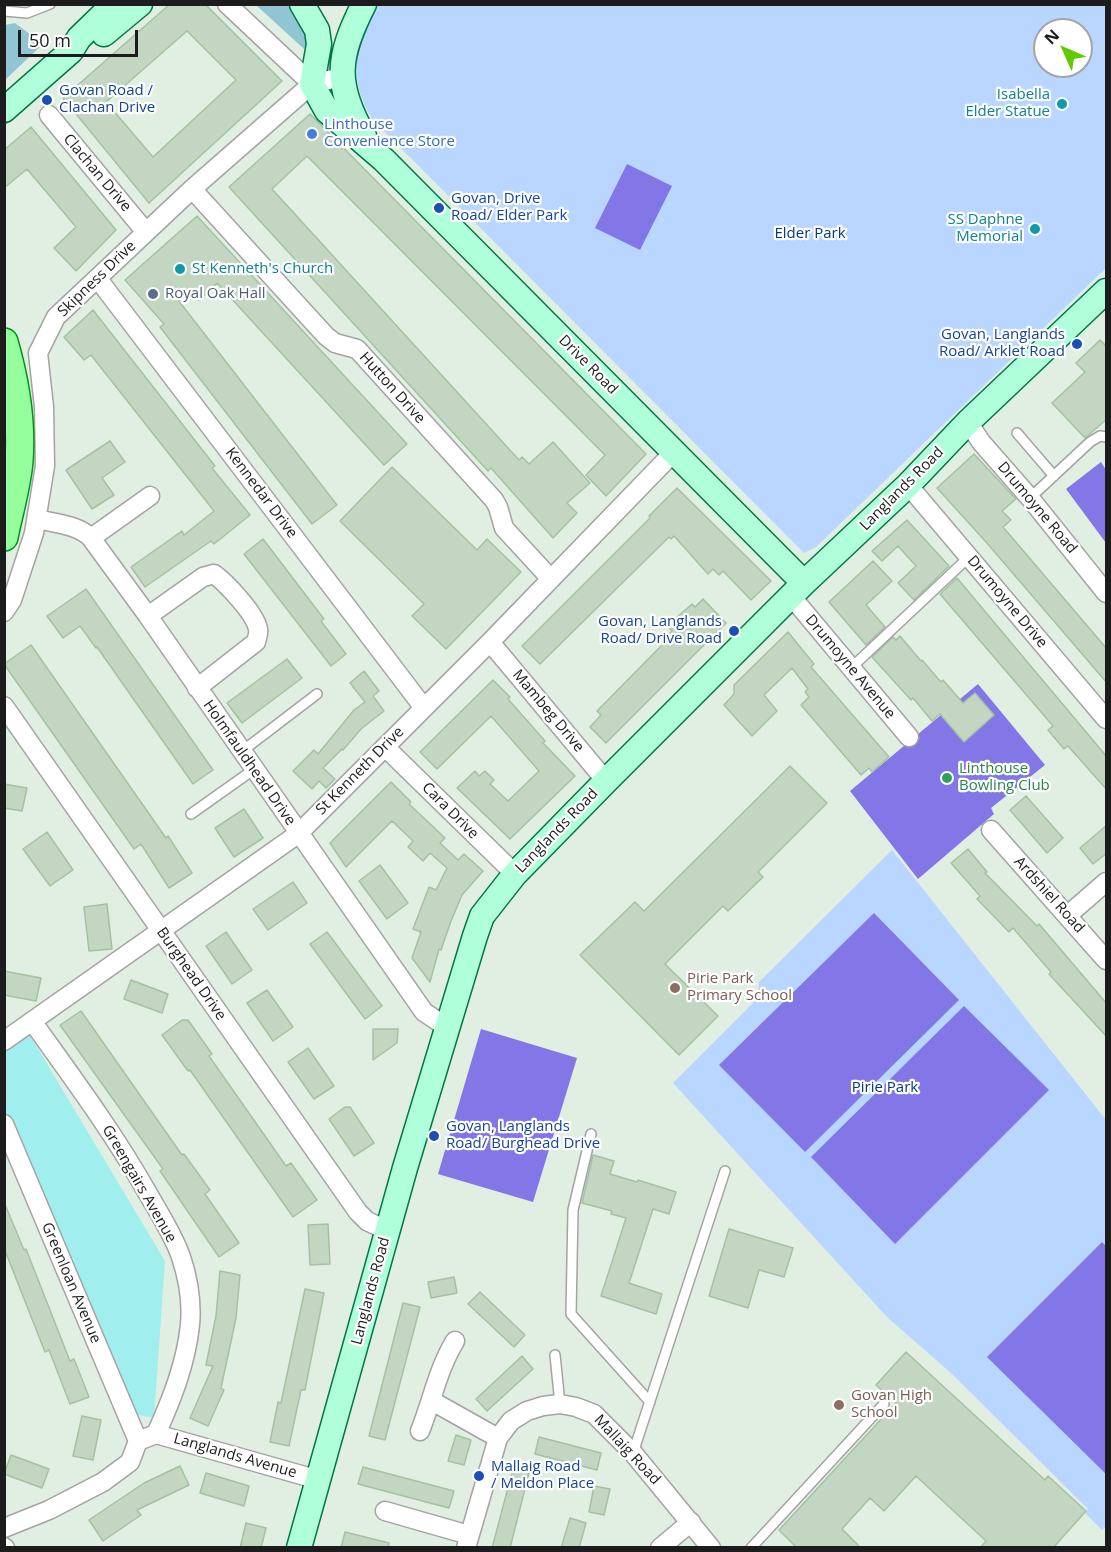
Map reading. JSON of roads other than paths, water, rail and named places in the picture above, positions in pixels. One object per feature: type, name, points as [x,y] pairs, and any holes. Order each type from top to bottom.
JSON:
[{"type":"main road","points":[[4,342],[16,393],[19,461],[4,537]]},
{"type":"street","points":[[4,110],[71,51],[78,38],[114,4]]},
{"type":"street","points":[[71,51],[86,49],[140,4]]},
{"type":"street","points":[[302,4],[317,30],[319,44],[312,84],[341,77]]},
{"type":"street","name":"Drive Road","points":[[364,4],[343,55],[341,77],[350,112],[371,148]]},
{"type":"street","name":"Drive Road","points":[[233,6],[312,84],[327,111],[371,148],[674,452],[797,590]]},
{"type":"street","name":"Skipness Drive","points":[[4,612],[16,589],[37,519],[45,466],[44,407],[38,352],[56,316],[98,279],[145,231],[312,84]]},
{"type":"street","name":"Clachan Drive","points":[[49,115],[145,231]]},
{"type":"street","name":"Hutton Drive","points":[[192,189],[326,336],[335,343],[357,349],[494,500],[504,528],[550,578]]},
{"type":"street","name":"Kennedar Drive","points":[[98,279],[424,708]]},
{"type":"street","name":"Langlands Road","points":[[299,1548],[388,1231],[482,916],[515,874],[797,590],[908,485],[968,422],[1107,291]]},
{"type":"street","name":"Drumoyne Road","points":[[968,422],[981,442],[1105,588]]},
{"type":"street","name":"St Kenneth Drive","points":[[4,1041],[298,834],[490,642],[674,452]]},
{"type":"street","name":"Drumoyne Drive","points":[[908,485],[1107,719]]},
{"type":"street","points":[[91,538],[150,496]]},
{"type":"street","name":"Holmfauldhead Drive","points":[[37,519],[77,529],[85,532],[91,538],[148,616],[424,1012],[448,1028]]},
{"type":"street","points":[[148,616],[202,577],[213,574],[228,584],[254,619],[259,630],[256,642],[197,688]]},
{"type":"street","name":"Drumoyne Avenue","points":[[797,590],[851,668],[909,737]]},
{"type":"street","name":"Mambeg Drive","points":[[490,642],[606,781]]},
{"type":"street","name":"Burghead Drive","points":[[4,706],[358,1212],[368,1221],[388,1231]]},
{"type":"street","name":"Cara Drive","points":[[385,747],[515,874]]},
{"type":"street","name":"Ardshiel Road","points":[[991,830],[1107,960]]},
{"type":"street","points":[[1068,915],[1107,882]]},
{"type":"street","name":"Greengairs Avenue","points":[[32,1021],[121,1147],[165,1223],[180,1256],[188,1283],[190,1324],[180,1372],[170,1403],[156,1434]]},
{"type":"street","name":"Greenloan Avenue","points":[[4,1124],[138,1441]]},
{"type":"street","points":[[420,1431],[432,1401],[438,1373],[455,1341]]},
{"type":"street","points":[[432,1401],[498,1438]]},
{"type":"street","name":"Mallaig Road","points":[[468,1541],[498,1438],[511,1421],[527,1411],[560,1404],[594,1414],[633,1453],[711,1548]]},
{"type":"street","name":"Langlands Avenue","points":[[138,1441],[156,1434],[319,1480]]},
{"type":"street","points":[[4,1528],[49,1510],[102,1482],[130,1462],[138,1441]]},
{"type":"street","points":[[385,1511],[402,1525],[468,1541]]},
{"type":"street","points":[[660,1548],[691,1522]]},
{"type":"lane","points":[[4,11],[27,13],[50,4]]},
{"type":"lane","points":[[1017,433],[1054,476]]},
{"type":"lane","points":[[1030,498],[1090,441],[1100,436],[1107,437]]},
{"type":"lane","points":[[851,668],[969,556]]},
{"type":"lane","points":[[241,752],[317,694]]},
{"type":"lane","points":[[191,814],[254,770]]},
{"type":"lane","points":[[591,1134],[573,1210],[571,1314],[650,1402]]},
{"type":"lane","points":[[633,1453],[725,1171]]},
{"type":"lane","points":[[555,1355],[560,1404]]},
{"type":"lane","points":[[751,1548],[884,1404]]},
{"type":"place","name":"Govan Road / Clachan Drive","points":[[47,100]]},
{"type":"place","name":"Isabella Elder Statue","points":[[1062,104]]},
{"type":"place","name":"Linthouse Convenience Store","points":[[312,134]]},
{"type":"place","name":"Govan, Drive Road/ Elder Park","points":[[439,208]]},
{"type":"place","name":"SS Daphne Memorial","points":[[1035,229]]},
{"type":"place","name":"St Kenneth's Church","points":[[180,269]]},
{"type":"place","name":"Royal Oak Hall","points":[[153,294]]},
{"type":"place","name":"Govan, Langlands Road/ Arklet Road","points":[[1077,344]]},
{"type":"place","name":"Govan, Langlands Road/ Drive Road","points":[[734,631]]},
{"type":"place","name":"Linthouse Bowling Club","points":[[947,778]]},
{"type":"place","name":"Pirie Park Primary School","points":[[675,988]]},
{"type":"place","name":"Govan, Langlands Road/ Burghead Drive","points":[[434,1136]]},
{"type":"place","name":"Govan High School","points":[[839,1405]]},
{"type":"place","name":"Mallaig Road / Meldon Place","points":[[479,1476]]},
{"type":"park label","name":"Elder Park","points":[[810,234]]},
{"type":"park label","name":"Pirie Park","points":[[885,1088]]}]
